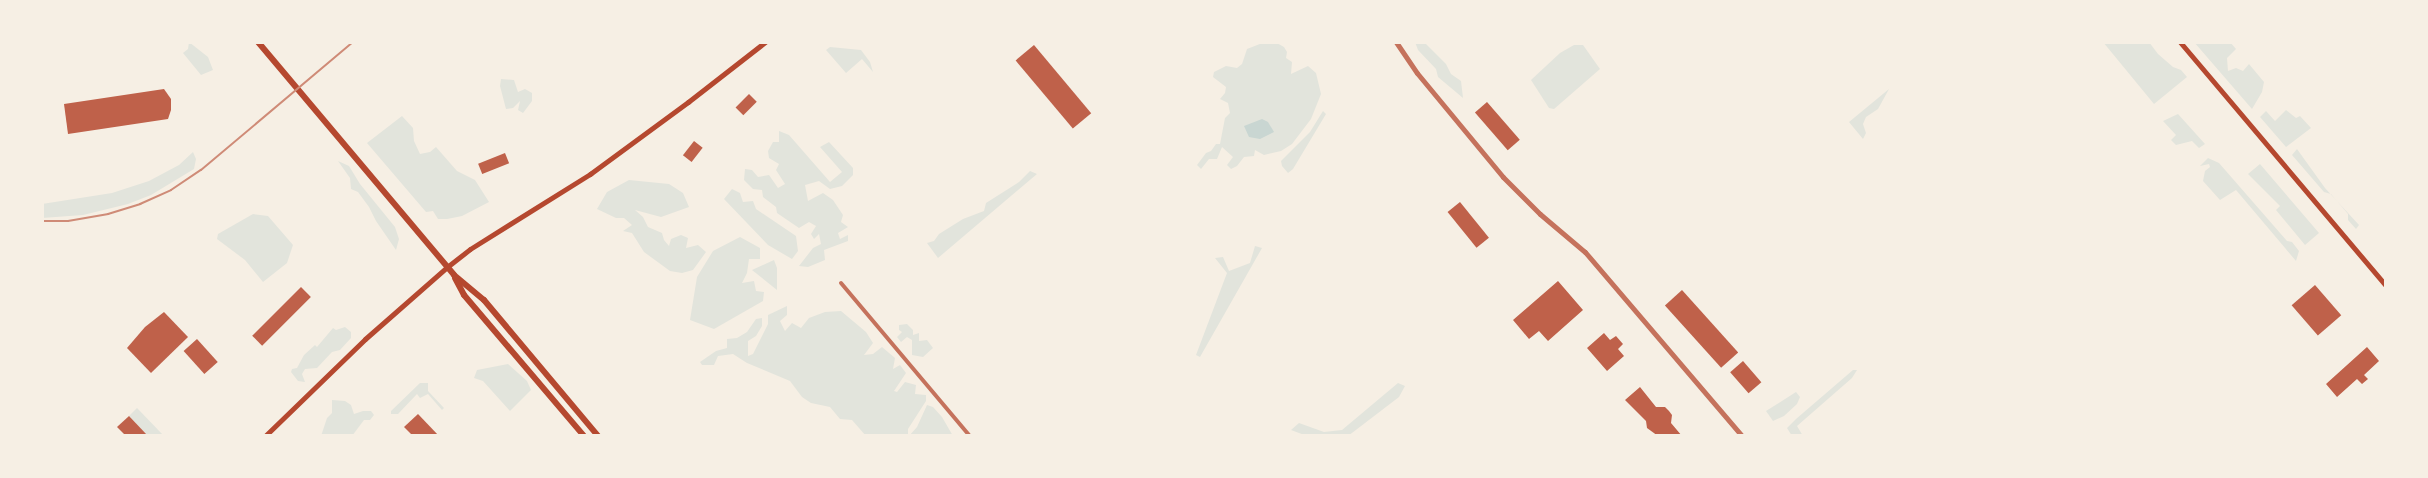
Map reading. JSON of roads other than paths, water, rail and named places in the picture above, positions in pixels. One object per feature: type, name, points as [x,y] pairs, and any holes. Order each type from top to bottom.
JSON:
[{"type":"main road","points":[[258,42],[447,267],[483,300],[598,436]]},
{"type":"main road","points":[[265,436],[365,339],[447,267],[470,249],[590,174],[705,90],[765,42]]},
{"type":"main road","points":[[2180,42],[2386,286]]},
{"type":"main road","points":[[454,275],[464,295],[584,436]]},
{"type":"street","points":[[1396,42],[1417,73],[1503,177],[1540,214],[1586,252],[1742,436]]},
{"type":"street","points":[[841,283],[970,436]]},
{"type":"railway","points":[[42,221],[68,221],[108,214],[140,204],[171,190],[201,170],[353,42]]}]
